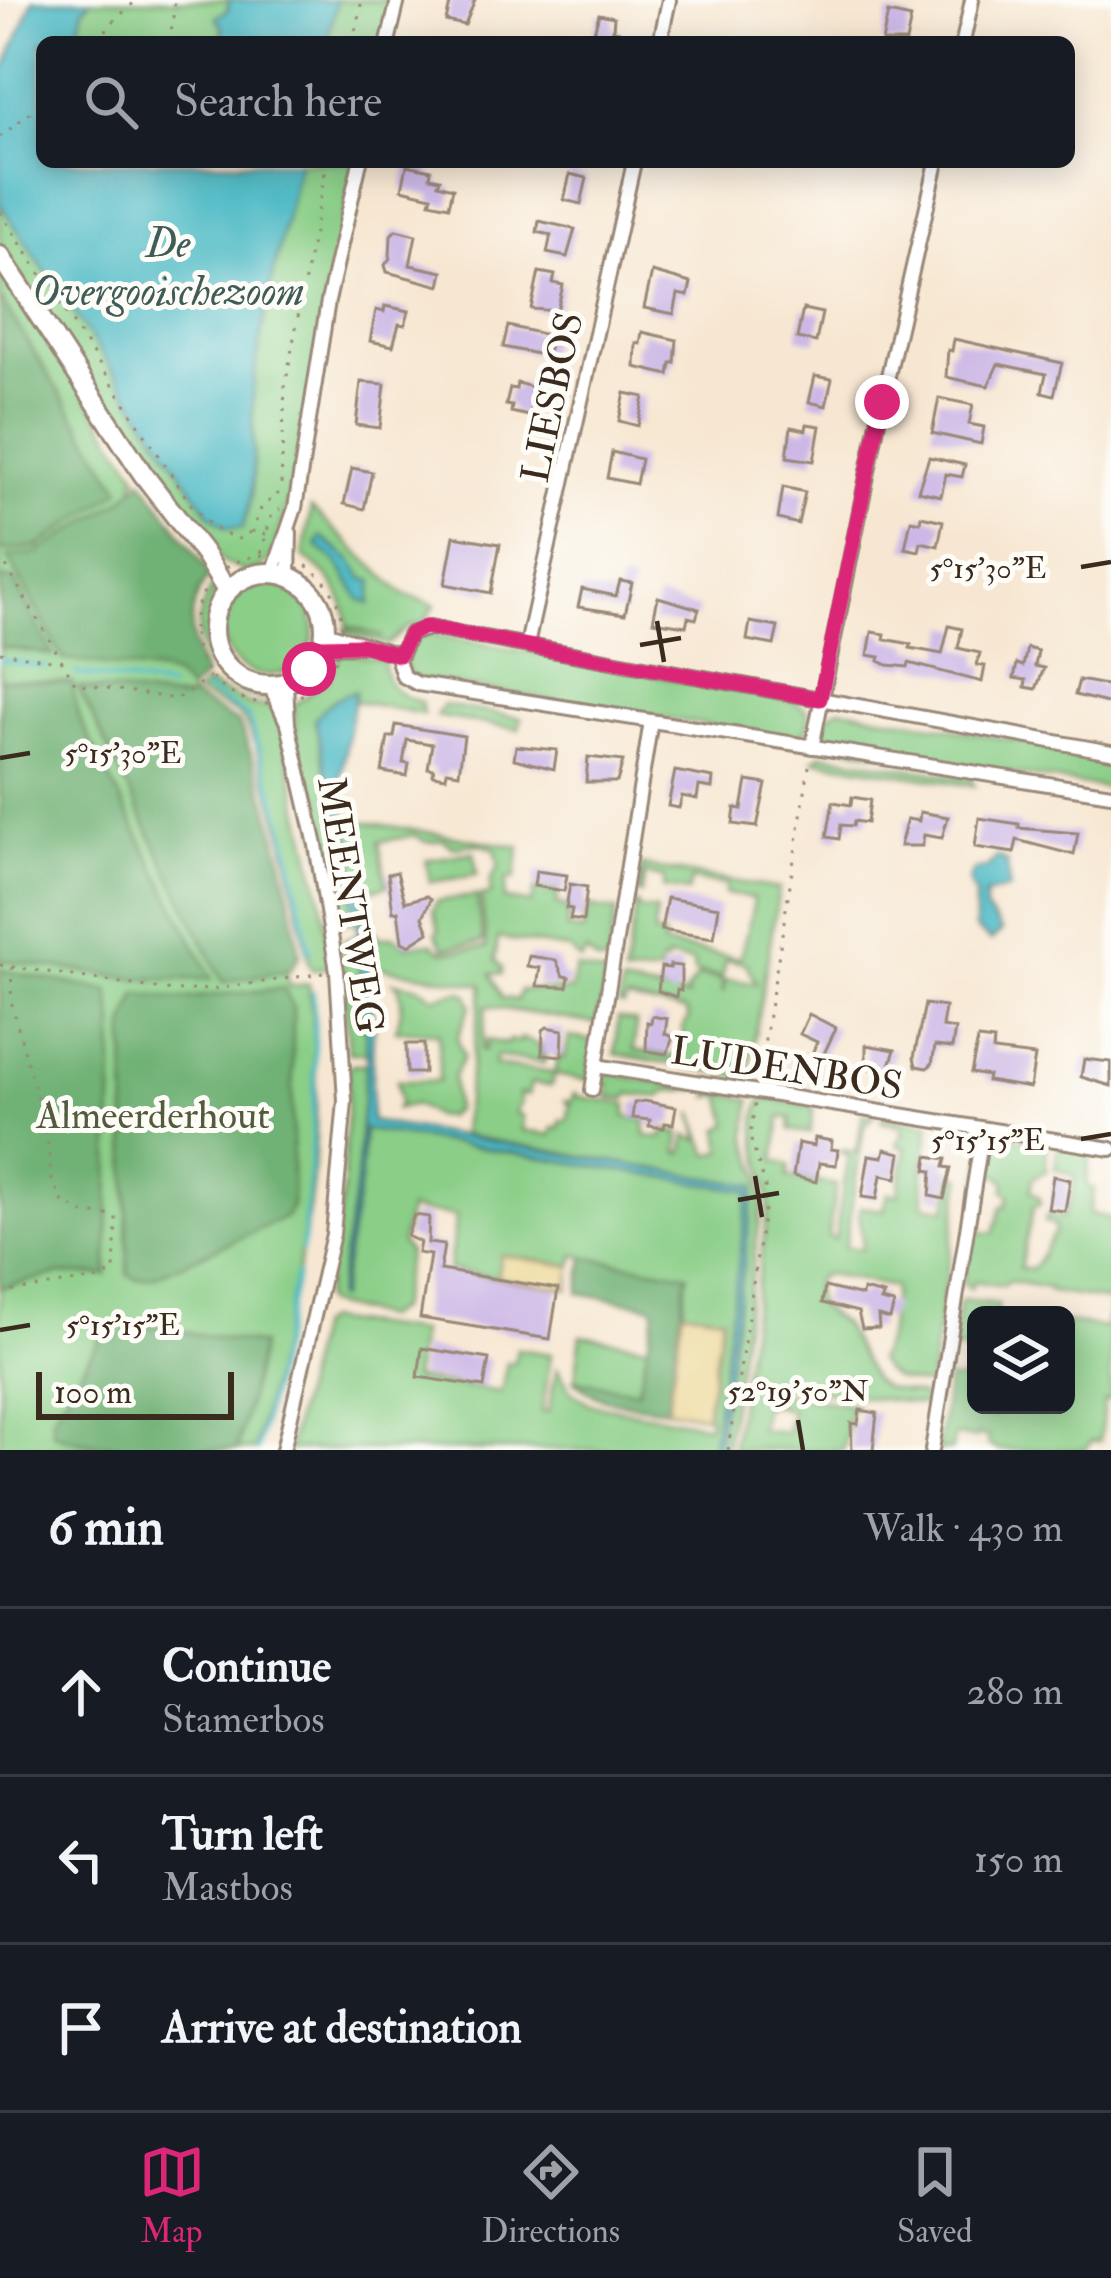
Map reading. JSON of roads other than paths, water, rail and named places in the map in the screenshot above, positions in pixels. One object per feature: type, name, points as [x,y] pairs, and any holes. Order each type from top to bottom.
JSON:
[{"type":"street","points":[[389,36],[398,0]]},
{"type":"street","points":[[661,36],[669,0]]},
{"type":"street","points":[[964,36],[973,0]]},
{"type":"street","points":[[281,574],[328,301],[359,168]]},
{"type":"street","name":"LIESBOS","points":[[527,645],[633,168]]},
{"type":"street","points":[[812,747],[936,168]]},
{"type":"street","points":[[0,256],[142,474],[226,579]]},
{"type":"street","points":[[281,574],[316,598],[324,639],[309,669],[280,693],[244,680],[218,652],[213,627],[226,579],[281,574]]},
{"type":"street","points":[[1111,752],[425,627],[410,634],[399,655],[400,671],[418,684],[1111,794]]},
{"type":"street","points":[[324,639],[399,655]]},
{"type":"street","name":"MEENTWEG","points":[[280,693],[316,845],[338,971],[345,1101],[333,1234],[283,1450]]},
{"type":"street","points":[[592,1090],[651,721]]},
{"type":"street","name":"LUDENBOS","points":[[596,1066],[1111,1149]]},
{"type":"street","points":[[932,1450],[983,1129]]},
{"type":"water","name":"De Overgooischezoom","points":[[33,0],[91,0],[83,9],[78,36],[36,36],[36,168],[298,168],[258,353],[251,493],[242,528],[227,528],[211,516],[0,204],[0,79]]},
{"type":"water","points":[[229,0],[337,0],[328,36],[222,36],[216,17],[228,10]]},
{"type":"water","points":[[321,537],[352,561],[364,579],[373,581],[370,604],[360,599],[337,562],[316,545]]},
{"type":"water","points":[[355,692],[340,784],[363,915],[361,934],[370,966],[371,1121],[755,1186],[716,1450],[711,1450],[749,1191],[364,1129],[360,1183],[336,1298],[356,1184],[367,1053],[357,922],[315,719],[332,701]]},
{"type":"water","points":[[997,857],[1007,862],[1009,889],[985,895],[985,909],[1002,931],[991,941],[975,929],[975,896],[968,881],[974,870],[987,868]]},
{"type":"waterway","points":[[0,660],[45,667]]},
{"type":"waterway","points":[[76,673],[169,688]]},
{"type":"waterway","points":[[206,690],[248,717],[285,830],[310,953]]},
{"type":"waterway","points":[[302,1250],[314,1121],[313,992]]},
{"type":"waterway","points":[[257,1450],[297,1273]]},
{"type":"park label","name":"Almeerderhout","points":[[153,1114]]}]
